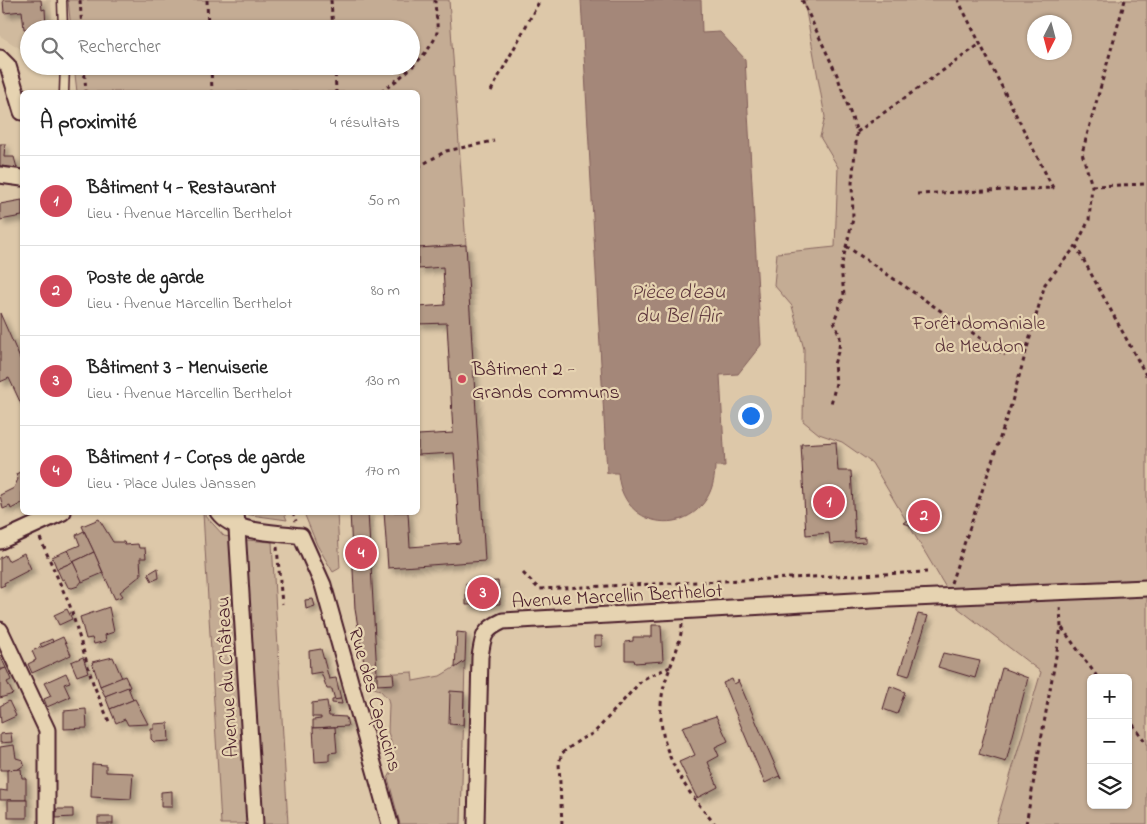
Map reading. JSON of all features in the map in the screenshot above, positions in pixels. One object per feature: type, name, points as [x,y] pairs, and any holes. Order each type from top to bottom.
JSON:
[{"type":"street","points":[[0,58],[8,66],[20,105]]},
{"type":"street","points":[[0,175],[20,178]]},
{"type":"street","points":[[0,542],[57,515]]},
{"type":"street","points":[[220,515],[224,521],[237,520],[276,532]]},
{"type":"street","name":"Avenue du Château","points":[[237,520],[255,824]]},
{"type":"street","name":"Rue des Capucins","points":[[276,532],[302,536],[322,585],[390,824]]},
{"type":"street","name":"Avenue Marcellin Berthelot","points":[[476,824],[480,657],[483,636],[489,627],[503,621],[520,618],[1147,588]]},
{"type":"street","points":[[0,630],[47,730],[46,824]]},
{"type":"lane","points":[[62,0],[63,20]]},
{"type":"lane","points":[[64,90],[65,75]]},
{"type":"path","points":[[80,0],[81,20]]},
{"type":"path","points":[[206,0],[207,20]]},
{"type":"path","points":[[331,0],[332,20]]},
{"type":"path","points":[[420,56],[431,44],[437,31],[435,0]]},
{"type":"path","points":[[491,91],[540,0]]},
{"type":"path","points":[[802,0],[837,75],[857,132],[852,183],[853,219],[841,267],[844,295],[834,321],[840,336],[839,350],[834,364],[836,382],[831,404]]},
{"type":"path","points":[[917,194],[1053,188],[958,0]]},
{"type":"path","points":[[946,598],[1011,405],[1045,284],[1076,246],[1088,220],[1092,186],[1082,152],[1125,0]]},
{"type":"path","points":[[857,132],[980,44]]},
{"type":"path","points":[[85,75],[86,90]]},
{"type":"path","points":[[211,75],[212,90]]},
{"type":"path","points":[[335,75],[336,90]]},
{"type":"path","points":[[384,90],[403,75]]},
{"type":"path","points":[[420,166],[446,151],[494,141]]},
{"type":"path","points":[[1092,186],[1147,184]]},
{"type":"path","points":[[846,246],[1005,355]]},
{"type":"path","points":[[1076,246],[1147,377]]},
{"type":"path","points":[[34,526],[70,606],[93,683],[110,724]]},
{"type":"path","points":[[276,532],[282,604]]},
{"type":"path","points":[[523,573],[539,589],[927,572]]},
{"type":"path","points":[[1026,824],[1062,628],[1060,592]]},
{"type":"path","points":[[683,611],[682,627],[662,700],[662,716],[667,751],[674,768],[715,824]]},
{"type":"path","points":[[1062,628],[1095,674]]},
{"type":"path","points":[[562,824],[559,763],[562,753],[581,739],[594,733],[643,679],[671,667]]},
{"type":"path","points":[[1129,719],[1147,744]]},
{"type":"shaded area","points":[[0,0],[51,0],[52,20],[20,20],[20,48],[0,36]]},
{"type":"green space","points":[[68,0],[449,0],[466,245],[420,248],[420,90],[77,90],[75,75],[420,75],[420,20],[70,20]]},
{"type":"green space","name":"Forêt domaniale de Meudon","points":[[804,0],[1147,0],[1147,824],[996,824],[1041,672],[958,608],[872,463],[842,442],[819,434],[803,421],[804,349],[792,306],[774,285],[777,253],[835,247],[838,167],[820,137],[825,117]]},
{"type":"green space","points":[[203,515],[224,536],[230,537],[247,824],[221,824]]},
{"type":"green space","points":[[251,515],[285,515],[287,520]]},
{"type":"green space","points":[[305,515],[337,515],[340,568],[333,572],[317,545]]},
{"type":"green space","points":[[246,540],[272,542],[288,824],[262,824]]},
{"type":"green space","points":[[465,661],[461,824],[400,824],[388,778],[394,768],[388,732],[388,699],[380,690],[368,686],[366,675],[412,672],[413,681],[440,676]]},
{"type":"water","name":"Pièce d'eau du Bel Air","points":[[581,0],[701,0],[702,33],[720,32],[745,59],[761,345],[738,374],[720,375],[725,466],[715,466],[711,489],[701,507],[686,517],[668,522],[651,519],[635,511],[624,495],[618,473],[607,473]]},
{"type":"building","points":[[3,0],[41,0],[42,10],[45,9],[46,20],[23,20],[22,11],[4,13]]},
{"type":"building","points":[[0,144],[5,144],[4,157],[14,157],[17,168],[0,166]]},
{"type":"building","points":[[20,200],[20,216],[0,220],[0,204]]},
{"type":"building","name":"Bâtiment 2 - Grands communs","points":[[466,245],[485,561],[388,568],[384,515],[408,515],[410,547],[460,543],[454,453],[420,455],[420,435],[453,433],[447,323],[420,324],[420,307],[445,305],[443,267],[420,269],[420,248]]},
{"type":"building","points":[[0,313],[20,358],[20,402],[9,378],[0,382]]},
{"type":"building","points":[[836,442],[838,471],[851,471],[855,538],[866,537],[866,542],[830,544],[829,533],[806,535],[801,444]]},
{"type":"building","points":[[20,472],[20,504],[11,509],[10,506],[3,509],[0,495],[14,488],[18,479],[16,474]]},
{"type":"building","points":[[929,504],[938,507],[932,524],[926,520],[917,527],[903,523]]},
{"type":"building","points":[[350,515],[368,515],[377,674],[366,675],[355,609]]},
{"type":"building","points":[[99,519],[113,542],[124,542],[125,545],[138,544],[139,548],[145,548],[146,558],[140,558],[141,575],[120,592],[123,596],[115,599],[82,526]]},
{"type":"building","points":[[84,531],[94,552],[73,562],[68,550],[80,545],[76,535]]},
{"type":"building","points":[[68,550],[73,562],[57,569],[52,557]]},
{"type":"building","points":[[94,552],[103,573],[82,582],[73,562]]},
{"type":"building","points":[[24,553],[31,569],[0,587],[0,558],[5,555],[8,561]]},
{"type":"building","points":[[73,562],[82,581],[78,586],[72,588],[68,587],[64,579],[62,580],[57,569]]},
{"type":"building","points":[[158,568],[159,578],[152,581],[148,574]]},
{"type":"building","points":[[498,581],[500,604],[466,605],[466,583]]},
{"type":"building","points":[[313,599],[315,606],[306,609],[305,600]]},
{"type":"building","points":[[109,607],[114,632],[105,635],[106,641],[94,644],[92,638],[86,639],[80,617]]},
{"type":"building","points":[[67,609],[72,619],[59,625],[54,615]]},
{"type":"building","points":[[918,614],[928,616],[909,676],[899,673]]},
{"type":"building","points":[[652,625],[661,625],[663,661],[635,663],[634,660],[625,660],[625,642],[633,641],[633,637],[652,637]]},
{"type":"building","points":[[457,632],[466,633],[465,661],[455,668]]},
{"type":"building","points":[[594,636],[602,636],[602,646],[594,647]]},
{"type":"building","points":[[63,637],[71,655],[32,673],[28,664],[36,660],[32,651]]},
{"type":"building","points":[[52,639],[53,642],[42,647],[40,644]]},
{"type":"building","points":[[321,649],[329,679],[336,678],[341,699],[335,700],[332,689],[327,689],[321,672],[310,674],[309,651]]},
{"type":"building","points":[[943,653],[980,661],[975,678],[938,667]]},
{"type":"building","points":[[0,655],[6,668],[0,670]]},
{"type":"building","points":[[83,657],[88,672],[77,676],[71,662]]},
{"type":"building","points":[[113,657],[122,678],[100,686],[92,662]]},
{"type":"building","points":[[6,668],[11,680],[7,682],[13,694],[0,698],[0,670]]},
{"type":"building","points":[[1002,668],[1028,678],[1006,762],[979,754]]},
{"type":"building","points":[[66,673],[70,682],[64,684],[70,697],[47,707],[44,699],[51,696],[44,683]]},
{"type":"building","points":[[393,673],[394,684],[377,685],[377,674]]},
{"type":"building","points":[[125,676],[130,687],[105,696],[100,686]]},
{"type":"building","points":[[732,679],[734,684],[738,680],[781,779],[779,776],[765,783],[723,683]]},
{"type":"building","points":[[890,686],[905,692],[897,714],[883,709]]},
{"type":"building","points":[[128,687],[133,700],[110,709],[105,696]]},
{"type":"building","points":[[450,691],[464,692],[463,725],[449,724]]},
{"type":"building","points":[[135,699],[148,724],[128,725],[125,719],[116,723],[110,709]]},
{"type":"building","points":[[341,699],[342,704],[332,703],[332,700]]},
{"type":"building","points":[[9,701],[16,716],[1,723],[0,706]]},
{"type":"building","points":[[327,701],[329,716],[346,717],[348,726],[313,728],[313,720],[321,719],[321,717],[312,717],[312,703]]},
{"type":"building","points":[[86,709],[87,728],[64,729],[64,711]]},
{"type":"building","points":[[716,716],[728,741],[715,747],[719,756],[708,762],[718,787],[697,798],[679,762],[695,755],[682,727]]},
{"type":"building","points":[[168,723],[169,741],[154,742],[151,739],[151,729],[154,729],[154,724]]},
{"type":"building","points":[[335,727],[337,752],[329,753],[329,761],[315,762],[313,728]]},
{"type":"building","points":[[11,733],[12,742],[0,743],[0,734]]},
{"type":"building","points":[[14,745],[16,758],[23,760],[24,765],[17,770],[0,770],[0,747]]},
{"type":"building","points":[[92,764],[106,765],[106,772],[133,773],[131,799],[91,797]]},
{"type":"building","points":[[21,769],[22,778],[26,778],[26,800],[0,800],[0,790],[7,791],[7,770]]},
{"type":"building","points":[[172,791],[172,807],[161,807],[161,792]]},
{"type":"building","points":[[8,800],[27,800],[27,818],[8,818]]},
{"type":"building","points":[[56,809],[73,809],[73,817],[56,818]]},
{"type":"building","points":[[98,817],[113,817],[113,824],[98,824]]},
{"type":"place","name":"Bâtiment 2 - Grands communs","points":[[462,379]]},
{"type":"place","name":"Bâtiment 4 - Restaurant","points":[[829,502]]},
{"type":"place","name":"Poste de garde","points":[[924,516]]},
{"type":"place","name":"Bâtiment 1 - Corps de garde","points":[[361,553]]},
{"type":"place","name":"Bâtiment 3 - Menuiserie","points":[[483,593]]}]
